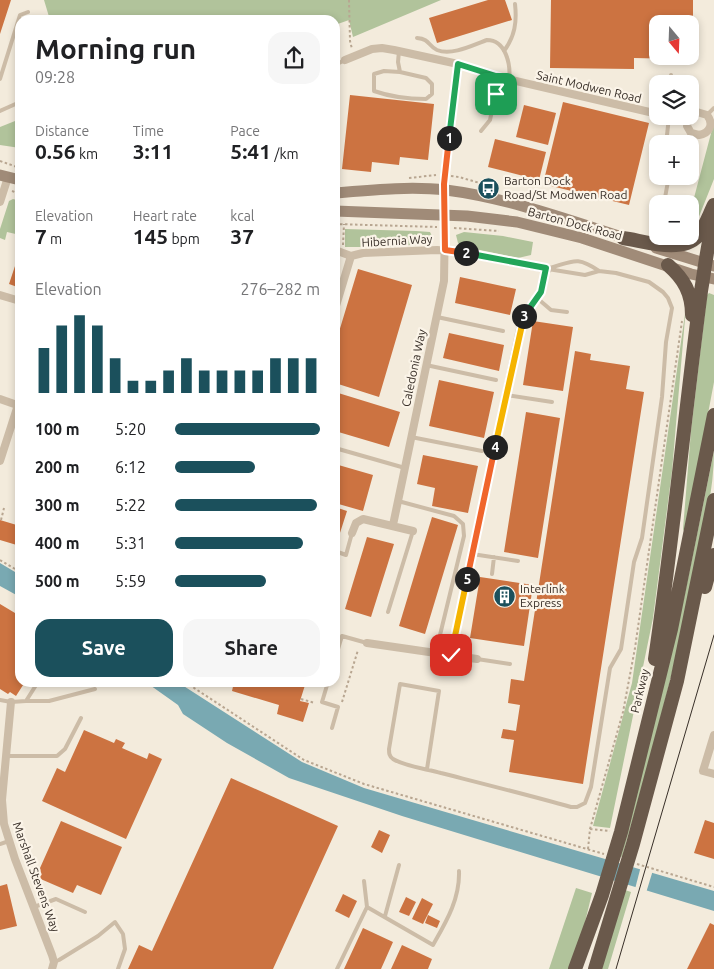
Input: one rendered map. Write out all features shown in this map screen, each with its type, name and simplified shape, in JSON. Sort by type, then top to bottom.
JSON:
[{"type":"highway","points":[[623,238],[668,245],[684,244],[694,239],[701,231],[714,205]]},
{"type":"highway","points":[[643,742],[674,527],[688,388],[701,291],[709,278],[708,244],[714,221]]},
{"type":"highway","points":[[668,265],[684,282],[690,296],[692,313],[688,388]]},
{"type":"highway","name":"Parkway","points":[[575,969],[602,895],[615,836],[643,742],[671,630],[714,415]]},
{"type":"highway","points":[[677,681],[714,500]]},
{"type":"highway","points":[[595,969],[633,844],[677,681],[714,555]]},
{"type":"main road","name":"Barton Dock Road","points":[[340,193],[388,189],[444,190],[489,198],[709,264]]},
{"type":"main road","name":"Barton Dock Road","points":[[340,212],[489,218],[543,228],[582,238],[709,278]]},
{"type":"street","name":"Saint Modwen Road","points":[[345,60],[372,49],[382,48],[458,64],[509,80],[649,112]]},
{"type":"street","points":[[445,215],[444,190],[458,64]]},
{"type":"street","points":[[687,125],[695,135],[703,134],[709,129],[707,115],[699,113]]},
{"type":"street","points":[[0,202],[4,176]]},
{"type":"street","name":"Caledonia Way","points":[[393,525],[445,276],[445,215]]},
{"type":"street","name":"Hibernia Way","points":[[340,251],[351,256],[364,253],[445,250],[547,269]]},
{"type":"street","name":"Hibernia Way","points":[[340,292],[351,256]]},
{"type":"street","points":[[451,655],[522,319],[543,287],[547,269]]},
{"type":"street","points":[[0,295],[15,300]]},
{"type":"street","points":[[0,399],[15,404]]},
{"type":"street","points":[[0,461],[15,417]]},
{"type":"street","points":[[352,533],[356,523],[363,519],[413,531]]},
{"type":"street","points":[[367,643],[477,659]]},
{"type":"street","name":"Marshall Stevens Way","points":[[11,702],[7,756],[2,776],[4,824],[53,965]]},
{"type":"street","points":[[714,735],[703,771],[714,774]]},
{"type":"lane","points":[[504,51],[512,39],[515,28],[515,4]]},
{"type":"lane","points":[[20,15],[28,12]]},
{"type":"lane","points":[[0,78],[15,32]]},
{"type":"lane","points":[[417,38],[427,40],[435,50],[446,52],[493,40],[499,43],[508,60],[509,80]]},
{"type":"lane","points":[[399,51],[398,62],[400,72]]},
{"type":"lane","points":[[340,63],[345,60]]},
{"type":"lane","points":[[384,71],[400,72],[426,78],[432,84],[432,94],[426,100],[386,95],[374,90],[374,74],[384,71]]},
{"type":"lane","points":[[481,131],[490,120],[499,77]]},
{"type":"lane","points":[[0,111],[15,104]]},
{"type":"lane","points":[[707,115],[714,108]]},
{"type":"lane","points":[[547,269],[576,260],[586,262],[599,271]]},
{"type":"lane","points":[[427,769],[439,691],[400,684],[389,749],[390,756],[403,763],[571,806],[582,806],[588,798],[610,668],[621,649],[634,562],[642,538],[662,397],[666,342],[672,308],[668,298],[653,284],[616,273],[599,271],[585,275],[547,269]]},
{"type":"lane","points":[[537,298],[552,310],[568,312]]},
{"type":"lane","points":[[437,316],[504,330]]},
{"type":"lane","points":[[426,365],[496,380]]},
{"type":"lane","points":[[506,395],[552,402]]},
{"type":"lane","points":[[411,437],[482,451]]},
{"type":"lane","points":[[340,449],[404,468]]},
{"type":"lane","points":[[398,501],[454,516],[463,524],[464,536],[440,635]]},
{"type":"lane","points":[[388,612],[413,531]]},
{"type":"lane","points":[[340,553],[346,555],[352,533]]},
{"type":"lane","points":[[472,554],[518,561]]},
{"type":"lane","points":[[492,574],[494,557]]},
{"type":"lane","points":[[340,643],[342,636],[367,643]]},
{"type":"lane","points":[[477,659],[510,664]]},
{"type":"lane","points":[[26,701],[35,687]]},
{"type":"lane","points":[[326,687],[322,702],[338,706],[332,728]]},
{"type":"lane","points":[[0,700],[11,702],[50,701],[95,689]]},
{"type":"lane","points":[[7,756],[57,756],[65,749],[81,718]]},
{"type":"lane","points":[[0,844],[9,841]]},
{"type":"lane","points":[[385,916],[399,865]]},
{"type":"lane","points":[[367,907],[432,945],[449,917],[459,886],[459,872]]},
{"type":"lane","points":[[337,969],[367,907],[364,881]]},
{"type":"lane","points":[[33,907],[56,899],[85,912]]},
{"type":"lane","points":[[53,965],[98,936],[115,922],[123,934],[125,949],[118,969]]},
{"type":"path","points":[[349,0],[350,41],[353,51]]},
{"type":"path","points":[[0,161],[15,166]]},
{"type":"path","points":[[340,224],[424,226]]},
{"type":"path","points":[[340,248],[344,245],[344,224]]},
{"type":"path","points":[[464,228],[500,231]]},
{"type":"path","points":[[588,850],[590,829],[627,694],[683,317]]},
{"type":"path","points":[[1,520],[4,508]]},
{"type":"path","points":[[0,560],[15,569]]},
{"type":"path","points":[[337,710],[340,711],[358,650]]},
{"type":"path","points":[[193,687],[304,760],[364,784],[604,854]]},
{"type":"path","points":[[301,699],[319,704]]},
{"type":"path","points":[[590,829],[615,836]]},
{"type":"path","points":[[632,862],[714,887]]},
{"type":"green space","points":[[44,0],[441,0],[353,37],[349,20],[340,23],[340,15],[48,15]]},
{"type":"green space","points":[[15,121],[15,147],[0,145],[0,127]]},
{"type":"green space","points":[[714,122],[714,179],[699,216],[699,195],[695,195],[699,185]]},
{"type":"green space","points":[[15,200],[15,234],[7,232],[5,240],[0,238],[0,229],[9,201]]},
{"type":"green space","points":[[345,229],[430,232],[433,238],[427,243],[392,247],[345,247]]},
{"type":"green space","points":[[464,232],[503,236],[533,242],[531,255],[518,258],[461,246],[456,235]]},
{"type":"green space","points":[[709,293],[714,295],[714,382],[686,530],[684,531],[691,431],[707,295]]},
{"type":"green space","points":[[686,307],[672,471],[653,618],[610,828],[593,826],[632,683]]},
{"type":"green space","points":[[714,451],[714,466],[708,509],[680,639],[622,857],[618,855],[684,598]]},
{"type":"green space","points":[[576,888],[592,893],[581,939],[570,969],[549,969]]},
{"type":"green space","points":[[625,890],[631,892],[608,969],[599,969]]},
{"type":"water","points":[[0,563],[15,572],[15,594],[0,586]]},
{"type":"water","points":[[153,687],[185,687],[302,762],[364,788],[714,891],[714,911],[402,816],[289,778],[227,743],[183,714],[178,705]]},
{"type":"pier","points":[[641,866],[653,870],[646,893],[635,889]]},
{"type":"building","points":[[0,0],[11,0],[0,34]]},
{"type":"building","points":[[488,0],[505,0],[512,20],[437,43],[429,18]]},
{"type":"building","points":[[551,0],[693,0],[693,15],[649,15],[649,58],[634,58],[634,69],[550,68]]},
{"type":"building","points":[[350,95],[434,104],[428,160],[400,157],[399,165],[372,162],[371,172],[342,169]]},
{"type":"building","points":[[563,102],[649,123],[629,205],[543,184]]},
{"type":"building","points":[[524,105],[556,113],[548,145],[516,137]]},
{"type":"building","points":[[495,139],[546,152],[539,180],[488,167]]},
{"type":"building","points":[[15,266],[15,286],[9,284]]},
{"type":"building","points":[[358,269],[412,285],[379,397],[340,385],[340,328]]},
{"type":"building","points":[[460,277],[516,289],[510,315],[455,303]]},
{"type":"building","points":[[533,321],[573,327],[563,391],[523,385]]},
{"type":"building","points":[[449,333],[504,345],[499,371],[443,358]]},
{"type":"building","points":[[575,351],[591,354],[590,360],[630,366],[626,389],[644,392],[583,784],[509,772],[514,740],[501,738],[503,729],[516,731],[520,705],[508,703],[511,679],[524,681]]},
{"type":"building","points":[[439,380],[494,392],[484,438],[429,426]]},
{"type":"building","points":[[340,394],[400,412],[389,447],[340,432]]},
{"type":"building","points":[[526,412],[560,418],[538,558],[504,552]]},
{"type":"building","points":[[423,455],[478,466],[468,513],[432,506],[435,488],[417,484]]},
{"type":"building","points":[[340,465],[373,475],[363,511],[340,504]]},
{"type":"building","points":[[340,509],[347,511],[340,533]]},
{"type":"building","points":[[432,517],[458,525],[425,634],[399,626]]},
{"type":"building","points":[[0,520],[15,524],[15,544],[0,540]]},
{"type":"building","points":[[367,537],[394,544],[371,617],[345,609]]},
{"type":"building","points":[[480,577],[533,585],[524,646],[470,638]]},
{"type":"building","points":[[0,604],[15,613],[15,687],[22,687],[16,696],[0,689]]},
{"type":"building","points":[[233,687],[304,687],[300,701],[309,703],[303,722],[277,714],[279,705],[232,691]]},
{"type":"building","points":[[84,730],[114,743],[116,739],[125,743],[122,748],[147,759],[149,753],[162,759],[126,839],[42,801],[57,768],[65,772]]},
{"type":"building","points":[[231,778],[338,826],[273,969],[128,969],[139,945],[152,951]]},
{"type":"building","points":[[705,820],[714,823],[714,859],[694,853]]},
{"type":"building","points":[[61,821],[122,847],[101,895],[77,885],[73,893],[36,877]]},
{"type":"building","points":[[379,830],[390,835],[382,853],[371,847]]},
{"type":"building","points":[[7,884],[17,926],[0,930],[0,886]]},
{"type":"building","points":[[343,894],[357,901],[349,918],[335,911]]},
{"type":"building","points":[[406,897],[416,902],[409,916],[399,912]]},
{"type":"building","points":[[422,898],[433,904],[423,924],[412,919]]},
{"type":"building","points":[[428,915],[440,921],[437,928],[425,923]]},
{"type":"building","points":[[710,923],[714,925],[714,969],[687,969]]},
{"type":"building","points":[[363,928],[393,942],[381,969],[344,969]]},
{"type":"building","points":[[402,945],[432,959],[428,969],[391,969]]},
{"type":"tram line","points":[[616,969],[714,635]]},
{"type":"place","name":"Barton Dock Road/St Modwen Road","points":[[488,188]]},
{"type":"place","name":"Interlink Express","points":[[504,596]]},
{"type":"route","points":[[451,655],[522,319],[541,292],[546,268],[445,250],[444,184],[458,64],[499,77],[496,94]]}]
